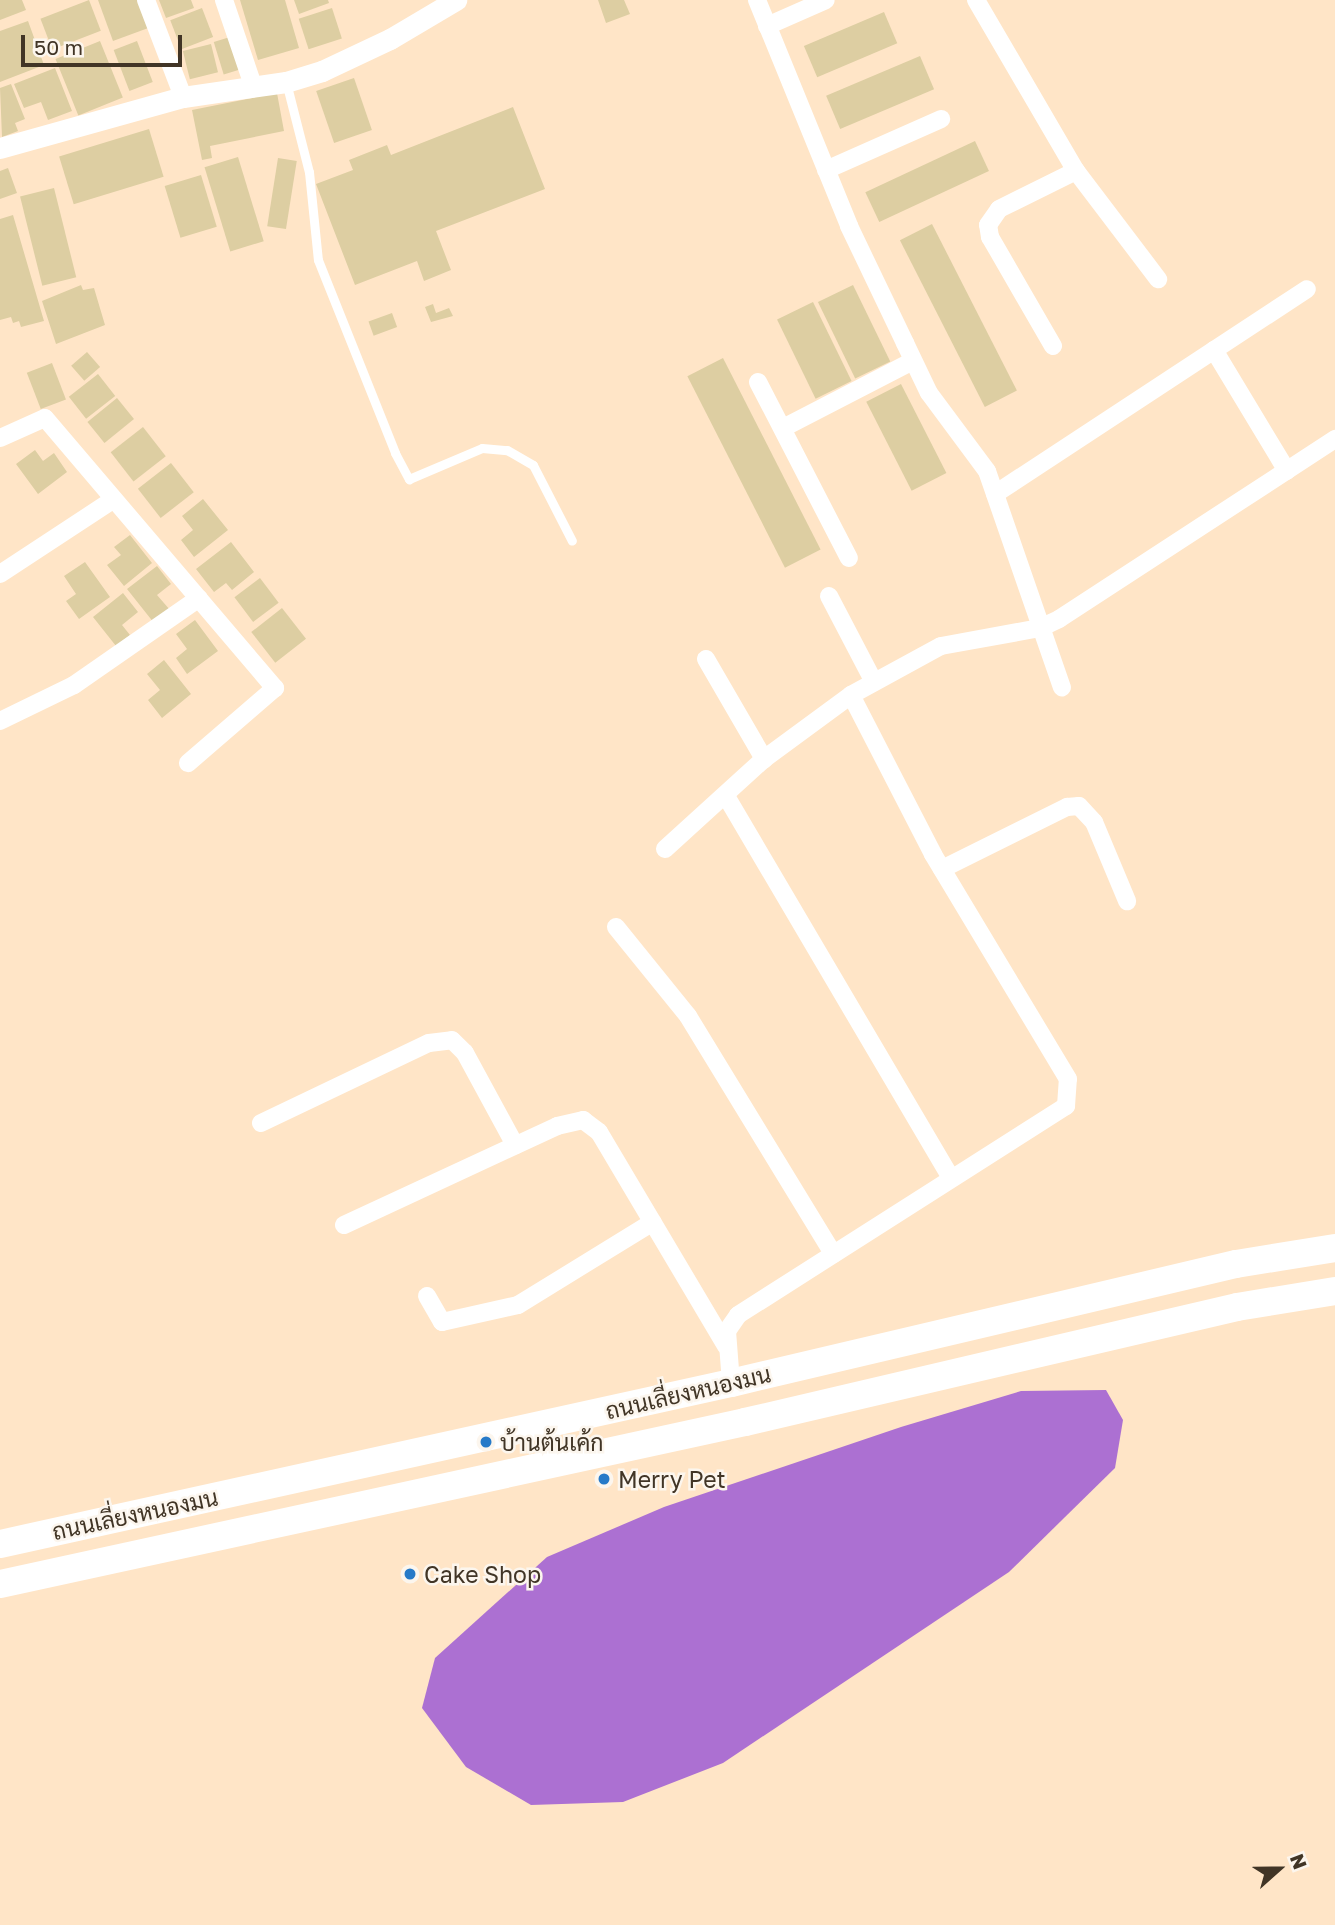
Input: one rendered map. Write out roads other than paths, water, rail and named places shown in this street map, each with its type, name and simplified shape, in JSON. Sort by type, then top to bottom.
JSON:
[{"type":"highway","name":"ถนนเลี่ยงหนองมน","points":[[0,1544],[731,1383],[1236,1264],[1335,1248]]},
{"type":"highway","name":"ถนนเลี่ยงหนองมน","points":[[0,1584],[745,1422],[1237,1307],[1335,1291]]},
{"type":"street","points":[[145,0],[183,97]]},
{"type":"street","points":[[224,0],[254,88]]},
{"type":"street","points":[[0,148],[183,97],[254,88],[322,71],[390,39],[456,0]]},
{"type":"street","points":[[757,0],[826,170],[913,361],[929,393],[987,471],[1062,687]]},
{"type":"street","points":[[767,26],[826,0]]},
{"type":"street","points":[[976,0],[1076,170],[1158,279]]},
{"type":"street","points":[[826,170],[941,119]]},
{"type":"street","points":[[1053,346],[990,237],[988,225],[999,209],[1076,170]]},
{"type":"street","points":[[995,494],[1307,289]]},
{"type":"street","points":[[1214,350],[1287,471]]},
{"type":"street","points":[[783,428],[913,361]]},
{"type":"street","points":[[758,382],[849,558]]},
{"type":"street","points":[[0,438],[45,418],[275,688],[188,763]]},
{"type":"street","points":[[665,849],[764,759],[851,695],[941,646],[1040,628],[1059,619],[1335,439]]},
{"type":"street","points":[[0,573],[114,499]]},
{"type":"street","points":[[829,596],[874,682]]},
{"type":"street","points":[[0,721],[74,685],[199,598]]},
{"type":"street","points":[[706,659],[764,759]]},
{"type":"street","points":[[731,1383],[727,1331],[738,1315],[1066,1106],[1068,1079],[942,869],[851,695]]},
{"type":"street","points":[[726,796],[951,1178]]},
{"type":"street","points":[[942,869],[1068,807],[1079,806],[1094,822],[1127,901]]},
{"type":"street","points":[[616,927],[688,1016],[833,1254]]},
{"type":"street","points":[[261,1123],[429,1043],[452,1040],[465,1053],[515,1145]]},
{"type":"street","points":[[344,1225],[572,1120],[591,1123],[729,1351]]},
{"type":"street","points":[[427,1296],[442,1322],[518,1305],[653,1222]]},
{"type":"lane","points":[[286,82],[309,172],[318,260],[395,453],[410,479],[482,448],[507,450],[533,465],[572,541]]},
{"type":"place","name":"บ้านต้นเค้ก","points":[[486,1442]]},
{"type":"place","name":"Merry Pet","points":[[604,1479]]},
{"type":"place","name":"Cake Shop","points":[[410,1574]]}]
